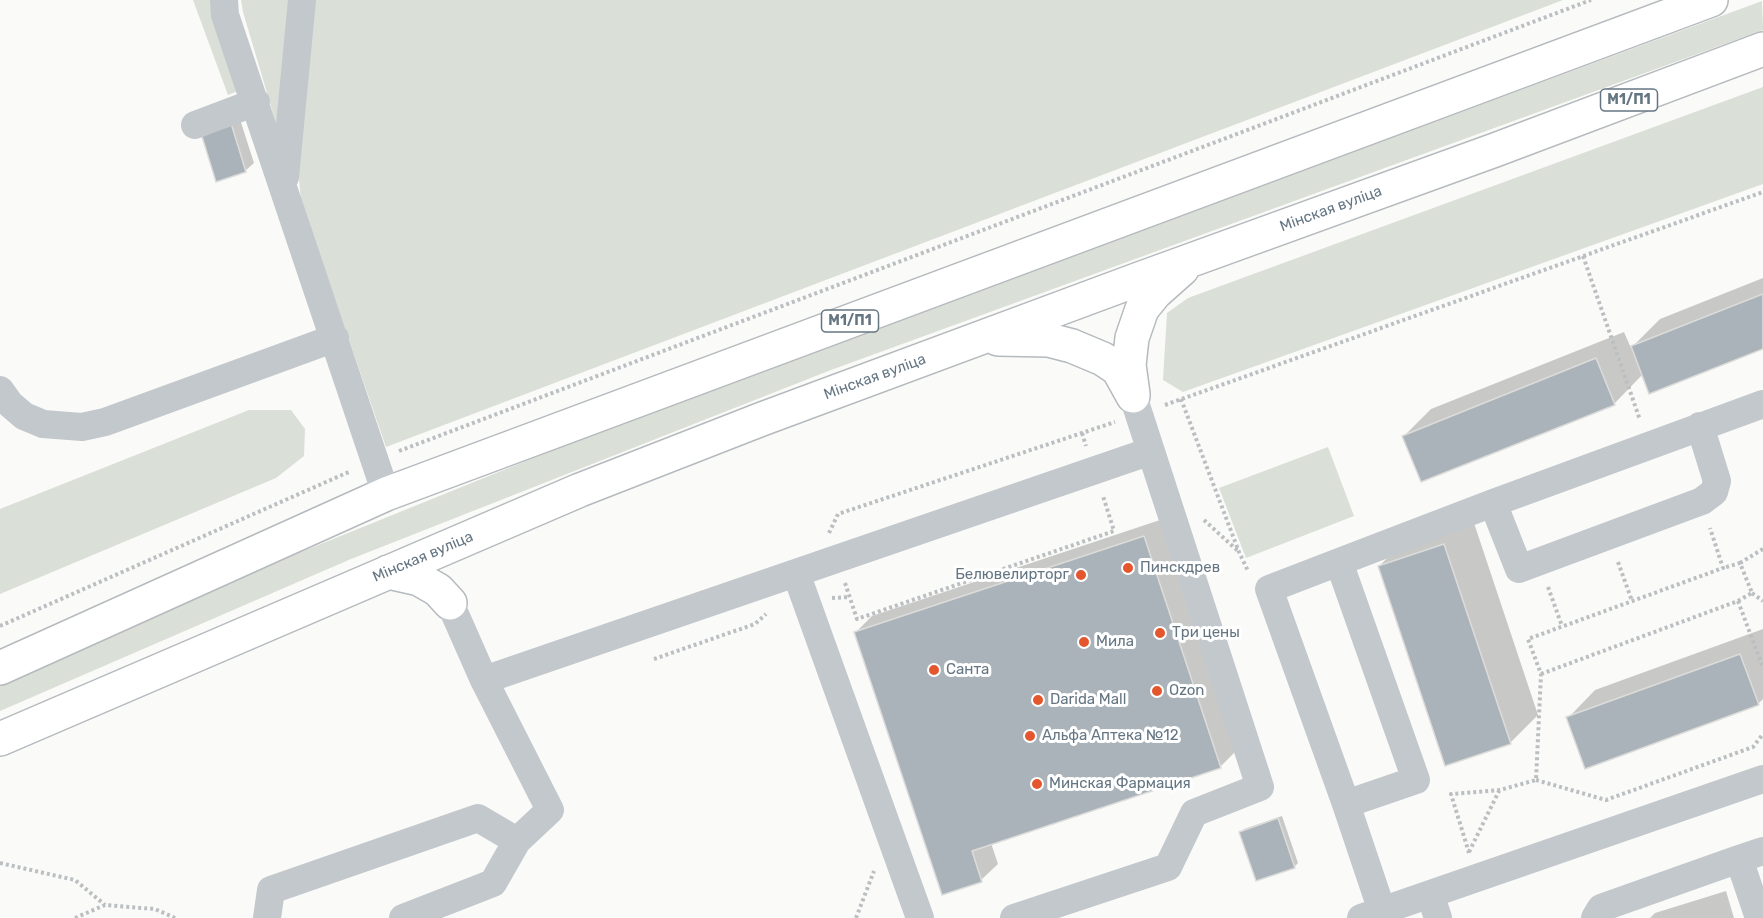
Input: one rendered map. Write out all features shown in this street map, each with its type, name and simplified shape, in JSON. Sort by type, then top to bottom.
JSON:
[{"type":"main road","name":"М1/П1","points":[[0,668],[386,494],[1711,0]]},
{"type":"main road","name":"Мінская вуліца","points":[[0,739],[580,490],[762,419],[1495,150],[1763,49]]},
{"type":"main road","points":[[1136,405],[1129,365],[1132,338],[1142,309],[1174,275],[1199,257]]},
{"type":"main road","points":[[969,342],[1003,338],[1037,339],[1072,346],[1103,359],[1118,369],[1136,405]]},
{"type":"main road","points":[[450,603],[454,564],[467,538]]},
{"type":"main road","points":[[388,572],[419,579],[438,590],[450,603]]},
{"type":"lane","points":[[224,0],[225,15],[386,494]]},
{"type":"lane","points":[[284,187],[302,0]]},
{"type":"lane","points":[[195,125],[256,102]]},
{"type":"lane","points":[[0,390],[10,404],[24,416],[43,424],[82,427],[105,422],[335,338]]},
{"type":"lane","points":[[1763,404],[1493,503],[1269,589],[1346,804],[1372,914],[1434,906],[1473,866],[1763,779]]},
{"type":"lane","points":[[1014,918],[1168,867],[1194,813],[1260,787],[1136,405]]},
{"type":"lane","points":[[1493,503],[1519,569],[1609,536],[1701,501],[1714,492],[1717,481],[1700,426]]},
{"type":"lane","points":[[484,680],[800,586],[837,559],[1151,451]]},
{"type":"lane","points":[[1339,562],[1416,780],[1346,804]]},
{"type":"lane","points":[[800,586],[920,918]]},
{"type":"lane","points":[[403,918],[493,883],[517,840],[550,810],[484,680],[450,603]]},
{"type":"lane","points":[[267,918],[271,890],[478,818],[517,840]]},
{"type":"lane","points":[[1595,918],[1601,908],[1751,855],[1759,918]]},
{"type":"path","points":[[0,626],[374,460],[1591,0]]},
{"type":"path","points":[[1114,531],[857,619],[828,532],[838,514],[1136,405],[1181,399],[1763,192]]},
{"type":"path","points":[[1583,256],[1642,426]]},
{"type":"path","points":[[1181,399],[1239,552],[1249,572]]},
{"type":"path","points":[[1701,501],[1723,568]]},
{"type":"path","points":[[1609,536],[1632,601]]},
{"type":"path","points":[[1536,780],[1540,674],[1528,639],[1740,563],[1763,549]]},
{"type":"path","points":[[1539,561],[1562,626]]},
{"type":"path","points":[[1740,563],[1752,593],[1763,602]]},
{"type":"path","points":[[654,659],[755,624],[800,586],[850,597]]},
{"type":"path","points":[[1540,674],[1738,601],[1752,593]]},
{"type":"path","points":[[1738,601],[1763,668]]},
{"type":"path","points":[[1473,866],[1451,794],[1500,790],[1536,780],[1606,800],[1753,747],[1763,734]]},
{"type":"path","points":[[1473,866],[1500,790]]},
{"type":"path","points":[[856,918],[873,872],[897,856]]},
{"type":"path","points":[[0,863],[75,880],[105,905]]},
{"type":"path","points":[[75,918],[105,905],[155,909],[175,918]]},
{"type":"shaded area","points":[[193,0],[213,0],[238,91],[228,95]]},
{"type":"shaded area","points":[[241,0],[294,0],[281,140],[243,12]]},
{"type":"shaded area","points":[[311,0],[1563,0],[386,447],[301,201],[298,168]]},
{"type":"shaded area","points":[[1762,1],[1763,30],[831,370],[351,559],[0,711],[0,686],[222,584],[637,416]]},
{"type":"shaded area","points":[[1763,87],[1763,184],[1183,392],[1163,380],[1167,313],[1188,298]]},
{"type":"shaded area","points":[[249,410],[291,410],[305,429],[304,456],[276,478],[0,594],[0,509]]},
{"type":"shaded area","points":[[1328,447],[1354,516],[1246,558],[1219,488]]},
{"type":"building","points":[[230,120],[246,172],[216,182],[200,130]]},
{"type":"building","points":[[1763,294],[1763,349],[1649,394],[1631,346]]},
{"type":"building","points":[[1596,358],[1615,405],[1421,482],[1402,436]]},
{"type":"building","name":"Darida Mall","points":[[1144,536],[1221,768],[972,851],[982,882],[942,895],[854,632]]},
{"type":"building","points":[[1444,544],[1511,744],[1445,766],[1378,566]]},
{"type":"building","points":[[1740,654],[1759,705],[1585,769],[1566,717]]},
{"type":"building","points":[[1278,818],[1295,868],[1256,881],[1239,832]]},
{"type":"place","name":"Пинскдрев","points":[[1128,568]]},
{"type":"place","name":"Белювелирторг","points":[[1081,575]]},
{"type":"place","name":"Три цены","points":[[1160,633]]},
{"type":"place","name":"Мила","points":[[1084,642]]},
{"type":"place","name":"Санта","points":[[934,670]]},
{"type":"place","name":"Ozon","points":[[1157,691]]},
{"type":"place","name":"Darida Mall","points":[[1038,700]]},
{"type":"place","name":"Альфа Аптека №12","points":[[1030,736]]},
{"type":"place","name":"Минская Фармация","points":[[1037,784]]}]
